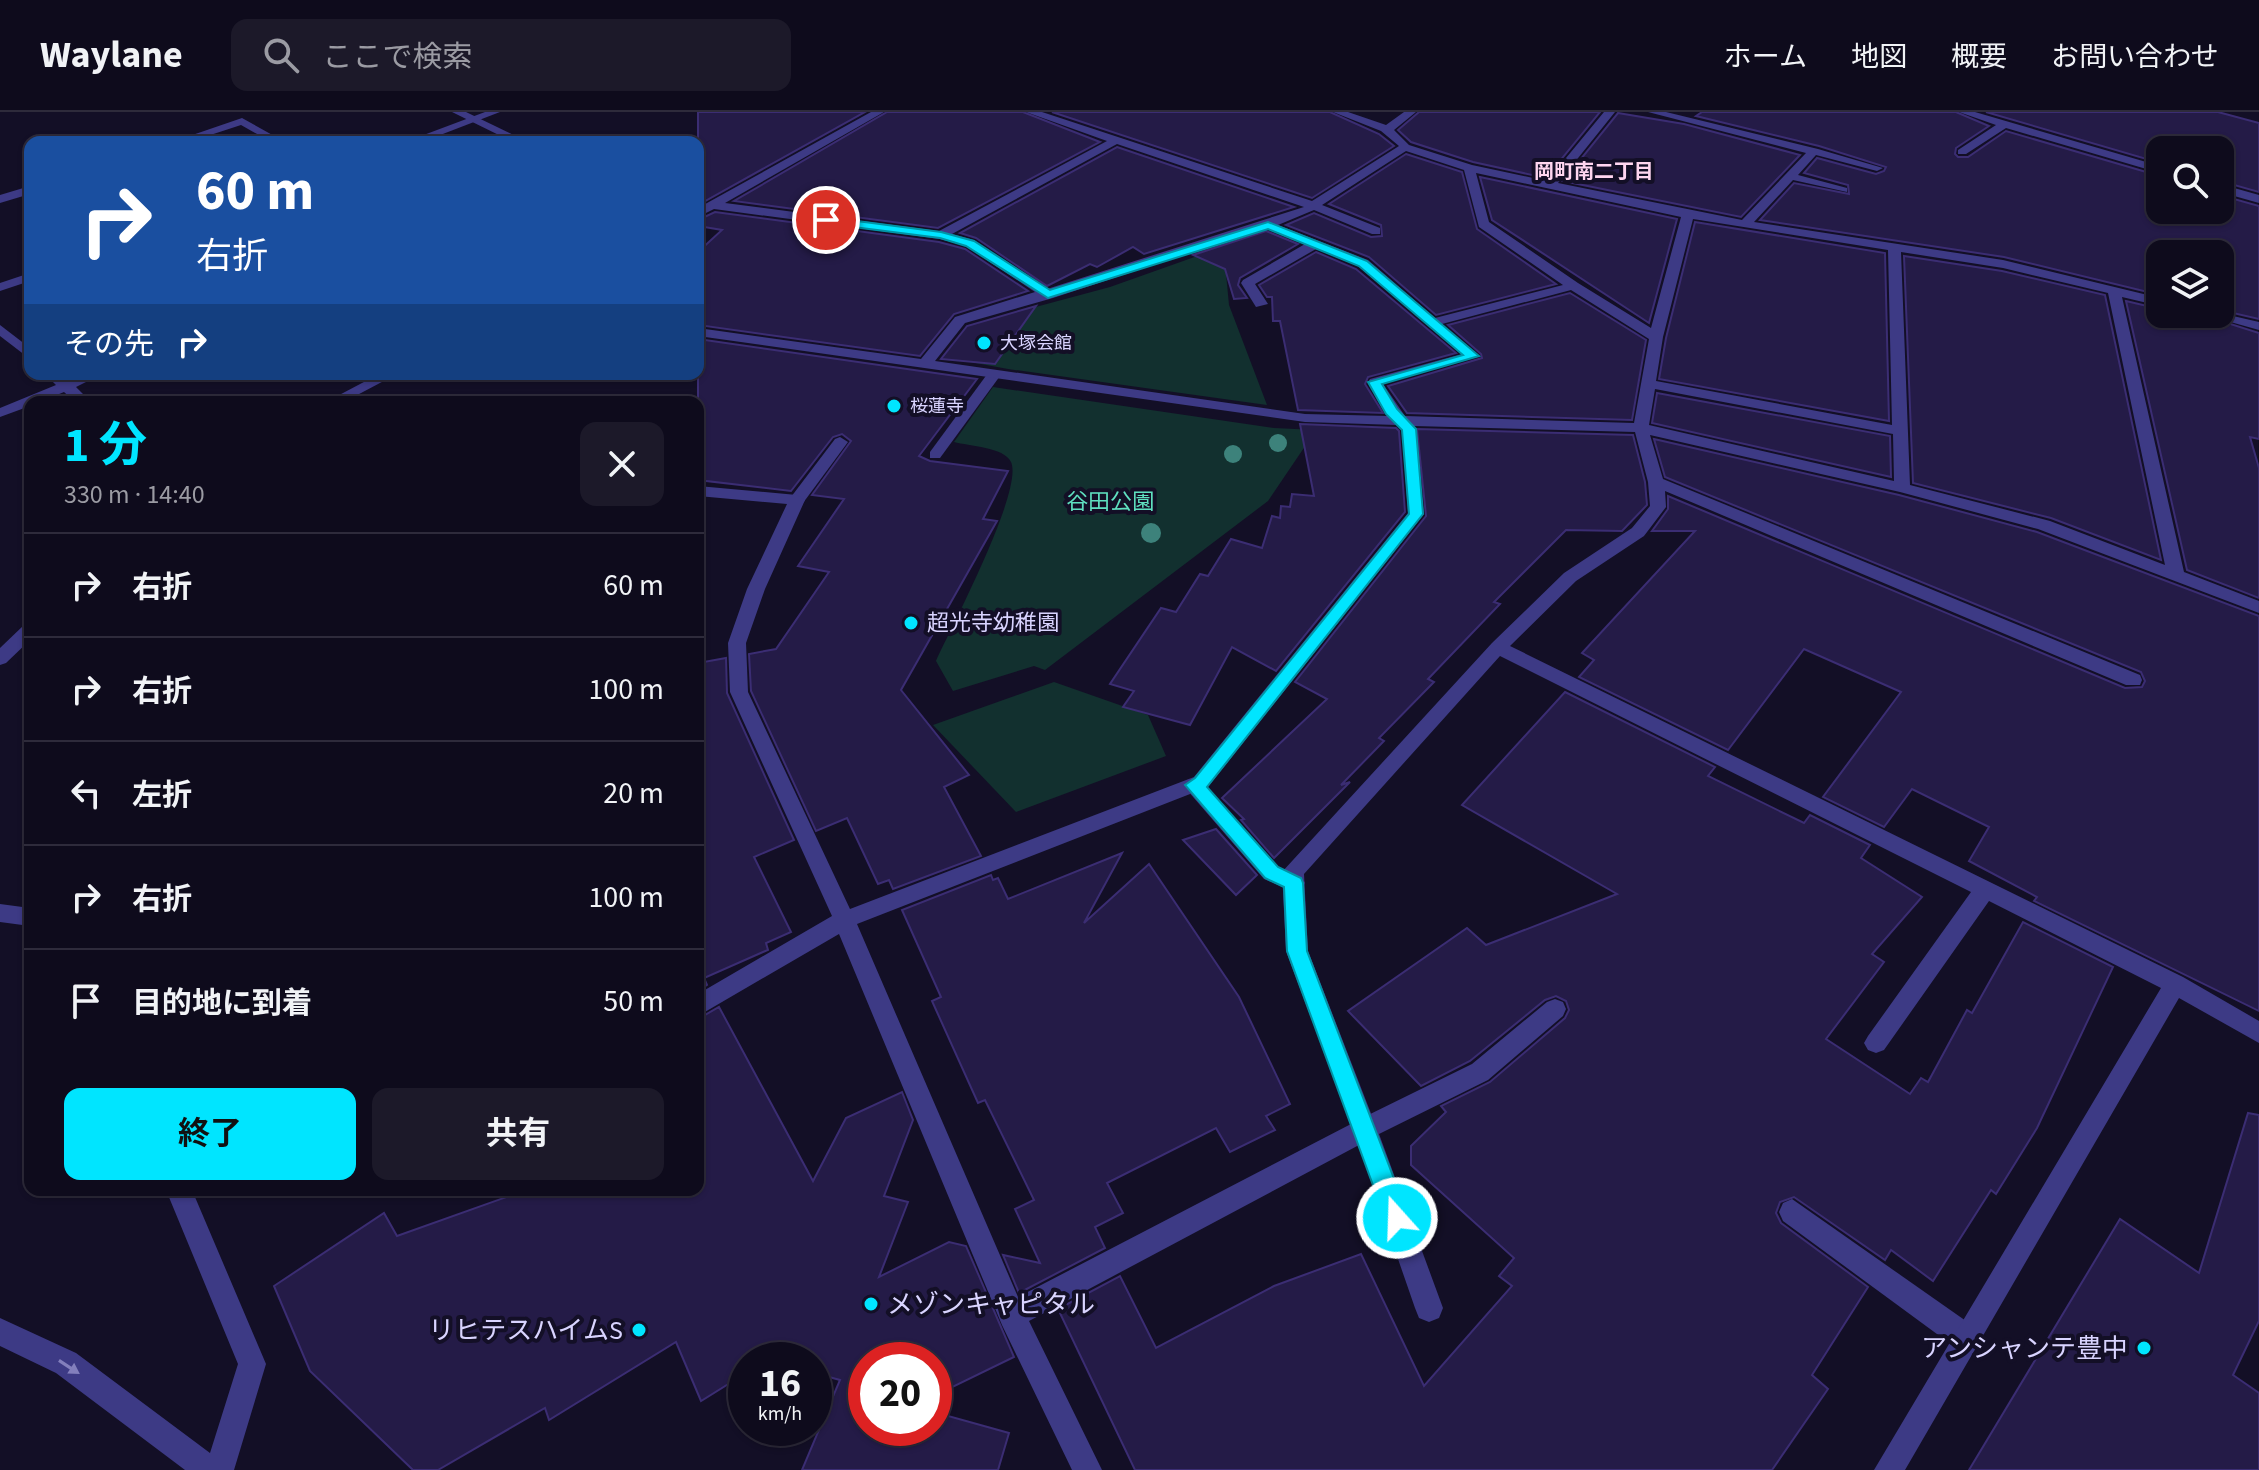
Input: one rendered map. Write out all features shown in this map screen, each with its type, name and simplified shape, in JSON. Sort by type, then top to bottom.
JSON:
[{"type":"street","points":[[457,112],[509,136]]},
{"type":"street","points":[[428,136],[495,112]]},
{"type":"street","points":[[704,210],[879,112]]},
{"type":"street","points":[[1031,112],[1314,206],[1376,231]]},
{"type":"street","points":[[1338,112],[1387,130],[1402,140],[1405,147],[1469,168],[1688,215],[2003,264],[2146,299]]},
{"type":"street","points":[[1387,130],[1411,112]]},
{"type":"street","points":[[1551,184],[1610,112]]},
{"type":"street","points":[[1653,112],[1877,168]]},
{"type":"street","points":[[1964,112],[2146,166]]},
{"type":"street","points":[[196,136],[242,121],[268,136]]},
{"type":"street","points":[[1962,152],[2005,124]]},
{"type":"street","points":[[941,235],[1117,140]]},
{"type":"street","points":[[925,364],[960,320],[1268,225],[1314,206],[1405,147]]},
{"type":"street","points":[[1744,225],[1814,151]]},
{"type":"street","points":[[1469,168],[1483,224],[1573,286],[1656,337]]},
{"type":"street","points":[[1790,176],[1843,190]]},
{"type":"street","points":[[0,199],[24,192]]},
{"type":"street","points":[[2234,192],[2259,199]]},
{"type":"street","points":[[712,205],[941,235],[970,243],[1048,295]]},
{"type":"street","points":[[1429,1308],[1297,951],[1293,872],[1498,647],[1570,577],[1638,532],[1658,507],[1656,482],[1641,428],[1656,337],[1688,215]]},
{"type":"street","points":[[704,1002],[844,920],[1201,782],[1416,514],[1409,429],[1391,411],[1375,382],[1472,356],[1363,263],[1268,225]]},
{"type":"street","points":[[1261,304],[1248,283],[1315,244]]},
{"type":"street","points":[[1894,246],[1902,488]]},
{"type":"street","points":[[0,287],[24,279]]},
{"type":"street","points":[[1432,323],[1573,286]]},
{"type":"street","points":[[2114,291],[2176,575]]},
{"type":"street","points":[[2234,320],[2259,326]]},
{"type":"street","points":[[0,329],[24,350]]},
{"type":"street","points":[[704,333],[1305,418],[1641,428],[1902,488],[2044,525],[2259,607]]},
{"type":"street","points":[[935,455],[993,376]]},
{"type":"street","points":[[59,380],[77,396]]},
{"type":"street","points":[[42,396],[80,380]]},
{"type":"street","points":[[345,396],[378,380]]},
{"type":"street","points":[[1649,384],[1900,431]]},
{"type":"street","points":[[0,413],[24,403]]},
{"type":"street","points":[[840,442],[797,500],[756,589],[737,643],[739,692],[844,920],[1012,1315],[1087,1470]]},
{"type":"street","points":[[1656,482],[2133,680]]},
{"type":"street","points":[[704,492],[797,500]]},
{"type":"street","points":[[0,659],[24,635]]},
{"type":"street","points":[[1498,647],[2175,984],[2259,1033]]},
{"type":"street","points":[[1194,785],[1271,873],[1294,883]]},
{"type":"street","points":[[1876,1043],[1984,891]]},
{"type":"street","points":[[0,913],[24,916]]},
{"type":"street","points":[[1889,1470],[2175,984]]},
{"type":"street","points":[[1012,1315],[1365,1129],[1480,1072],[1555,1009]]},
{"type":"street","points":[[182,1196],[252,1364],[219,1470]]},
{"type":"street","points":[[1792,1212],[1966,1338]]},
{"type":"street","points":[[0,1332],[66,1363],[209,1470]]},
{"type":"green space","points":[[1203,254],[1225,263],[1229,305],[1267,405],[943,357],[969,325],[1110,287]]},
{"type":"green space","name":"谷田公園","points":[[993,387],[1274,428],[1316,430],[1268,501],[1045,670],[1034,666],[953,691],[936,661],[997,529],[1012,477],[1011,462],[1001,453],[954,442]]},
{"type":"green space","points":[[1054,682],[1148,715],[1166,756],[1016,812],[933,725]]},
{"type":"building","points":[[698,112],[865,112],[704,202],[704,136],[698,136]]},
{"type":"building","points":[[887,112],[1023,112],[1100,142],[938,228],[734,201]]},
{"type":"building","points":[[1052,112],[1330,112],[1379,134],[1394,146],[1312,198]]},
{"type":"building","points":[[1419,112],[1600,112],[1546,178],[1473,162],[1411,142],[1398,130]]},
{"type":"building","points":[[1702,112],[1956,112],[1989,126],[1956,148],[1958,157],[1968,157],[2006,131],[2146,172],[2146,224],[2234,224],[2234,199],[2259,206],[2259,319],[2234,313],[2234,240],[2146,240],[2146,292],[2004,257],[1760,220],[1794,183],[1849,194],[1848,185],[1804,173],[1817,158],[1876,174],[1886,167],[1819,146],[1696,116]]},
{"type":"building","points":[[1986,112],[2218,112],[2259,123],[2259,192],[2234,185],[2234,136],[2146,136],[2146,159]]},
{"type":"building","points":[[1618,113],[1684,124],[1800,155],[1741,217],[1563,181]]},
{"type":"building","points":[[1117,147],[1294,207],[1144,254],[1133,247],[1097,267],[1090,264],[1047,286],[976,238],[960,233]]},
{"type":"building","points":[[1406,154],[1462,172],[1477,229],[1556,284],[1436,315],[1369,257],[1286,225],[1314,213],[1371,237],[1382,236],[1381,225],[1329,204]]},
{"type":"building","points":[[1480,177],[1677,219],[1649,323],[1492,220]]},
{"type":"building","points":[[715,212],[939,242],[965,249],[1028,291],[954,314],[920,356],[704,326],[704,246],[722,230],[704,227],[704,217]]},
{"type":"building","points":[[1695,222],[1885,253],[1889,421],[1659,379]]},
{"type":"building","points":[[1266,231],[1298,244],[1240,278],[1238,285],[1247,298],[1234,299],[1225,269],[1193,255]]},
{"type":"building","points":[[1316,252],[1356,269],[1456,353],[1368,377],[1365,384],[1383,413],[1298,410],[1280,321],[1273,321],[1272,297],[1267,297],[1259,285]]},
{"type":"building","points":[[1904,256],[2002,271],[2105,295],[2161,560],[2051,518],[1913,483]]},
{"type":"building","points":[[1570,293],[1646,340],[1632,420],[1407,413],[1388,386],[1482,358],[1448,325]]},
{"type":"building","points":[[2126,301],[2146,306],[2146,328],[2234,328],[2234,325],[2259,333],[2259,439],[2250,437],[2259,468],[2259,598],[2187,570]]},
{"type":"building","name":"大塚会館","points":[[1036,306],[995,364],[941,359],[967,326]]},
{"type":"building","points":[[704,340],[977,379],[919,456],[930,461],[1008,471],[983,519],[997,521],[901,690],[969,775],[944,787],[981,856],[893,889],[889,880],[878,884],[847,818],[816,831],[751,691],[749,654],[776,649],[829,572],[798,566],[844,499],[812,495],[851,441],[842,434],[833,437],[791,491],[704,481],[704,396],[698,396],[698,380],[704,380]]},
{"type":"building","points":[[1657,393],[1890,436],[1891,477],[1652,423]]},
{"type":"building","points":[[1300,424],[1396,428],[1399,431],[1405,512],[1276,671],[1232,647],[1190,725],[1123,707],[1134,691],[1110,684],[1161,608],[1176,612],[1200,574],[1208,576],[1231,539],[1262,548],[1272,516],[1280,518],[1281,506],[1290,507],[1292,494],[1314,496]]},
{"type":"building","points":[[1417,429],[1633,435],[1645,482],[1647,505],[1622,531],[1566,530],[1494,602],[1500,604],[1428,679],[1434,682],[1379,738],[1384,741],[1341,785],[1350,782],[1274,858],[1241,820],[1244,819],[1222,798],[1327,699],[1295,682],[1426,516]]},
{"type":"building","points":[[1654,439],[1899,495],[2037,532],[2259,616],[2259,1011],[2034,901],[2037,897],[1969,861],[1989,827],[1912,789],[1884,827],[1823,797],[1901,692],[1804,649],[1728,750],[1579,677],[1594,660],[1582,653],[1695,531],[1652,531],[1668,509],[1668,496],[2125,688],[2142,687],[2145,681],[2141,672],[1665,477]]},
{"type":"building","points":[[726,658],[727,693],[794,840],[754,857],[791,932],[766,943],[768,950],[704,978],[704,662]]},
{"type":"building","points":[[1565,692],[1715,767],[1708,776],[1804,823],[1810,815],[1870,845],[1861,858],[1922,897],[1872,954],[1884,962],[1826,1039],[1910,1094],[1921,1078],[1928,1082],[1967,1010],[1972,1013],[2023,922],[2113,967],[2037,1128],[1996,1194],[1991,1190],[1933,1281],[1891,1250],[1885,1260],[1794,1197],[1780,1202],[1776,1213],[1781,1223],[1868,1287],[1812,1375],[1828,1389],[1772,1470],[1135,1470],[1058,1309],[1120,1276],[1156,1348],[1274,1286],[1361,1254],[1424,1386],[1512,1286],[1499,1276],[1514,1258],[1411,1165],[1411,1146],[1446,1112],[1441,1106],[1490,1082],[1565,1018],[1569,1010],[1566,1001],[1556,996],[1545,1000],[1470,1061],[1421,1086],[1348,1011],[1467,928],[1486,945],[1617,894],[1462,805]]},
{"type":"building","points":[[1216,829],[1257,875],[1236,895],[1183,840]]},
{"type":"building","points":[[1122,853],[1084,923],[1149,864],[1239,997],[1290,1104],[1266,1116],[1275,1130],[1230,1152],[1216,1128],[1107,1183],[1123,1213],[1095,1227],[1105,1248],[1019,1293],[1003,1255],[1040,1263],[1015,1209],[1034,1200],[985,1100],[978,1103],[932,1001],[941,997],[902,910],[991,875],[993,880],[998,878],[1008,899]]},
{"type":"building","points":[[719,1007],[813,1181],[846,1118],[902,1092],[913,1120],[884,1196],[908,1202],[879,1277],[949,1242],[966,1246],[1014,1357],[952,1387],[952,1342],[848,1342],[848,1446],[952,1446],[952,1417],[1009,1433],[998,1470],[802,1470],[812,1446],[832,1446],[832,1399],[840,1380],[832,1378],[832,1342],[728,1342],[728,1384],[701,1401],[676,1342],[549,1420],[545,1408],[438,1470],[413,1470],[310,1371],[274,1286],[384,1213],[397,1236],[509,1196],[704,1196],[704,1016]]},
{"type":"building","name":"アンシャンテ豊中","points":[[2248,1113],[2259,1115],[2259,1321],[2233,1375],[2259,1393],[2259,1470],[1969,1470],[2120,1219],[2199,1273]]},
{"type":"place","name":"大塚会館","points":[[984,343]]},
{"type":"place","name":"桜蓮寺","points":[[894,406]]},
{"type":"place","name":"超光寺幼稚園","points":[[911,623]]},
{"type":"place","name":"メゾンキャピタル","points":[[871,1304]]},
{"type":"place","name":"リヒテスハイムS","points":[[639,1330]]},
{"type":"place","name":"アンシャンテ豊中","points":[[2144,1348]]},
{"type":"district","name":"岡町南二丁目","points":[[1594,172]]},
{"type":"route","points":[[826,220],[941,235],[970,243],[1048,295],[1268,225],[1363,263],[1472,356],[1375,382],[1391,411],[1409,429],[1416,514],[1201,782],[1194,785],[1271,873],[1294,883],[1297,951],[1397,1218]]}]
